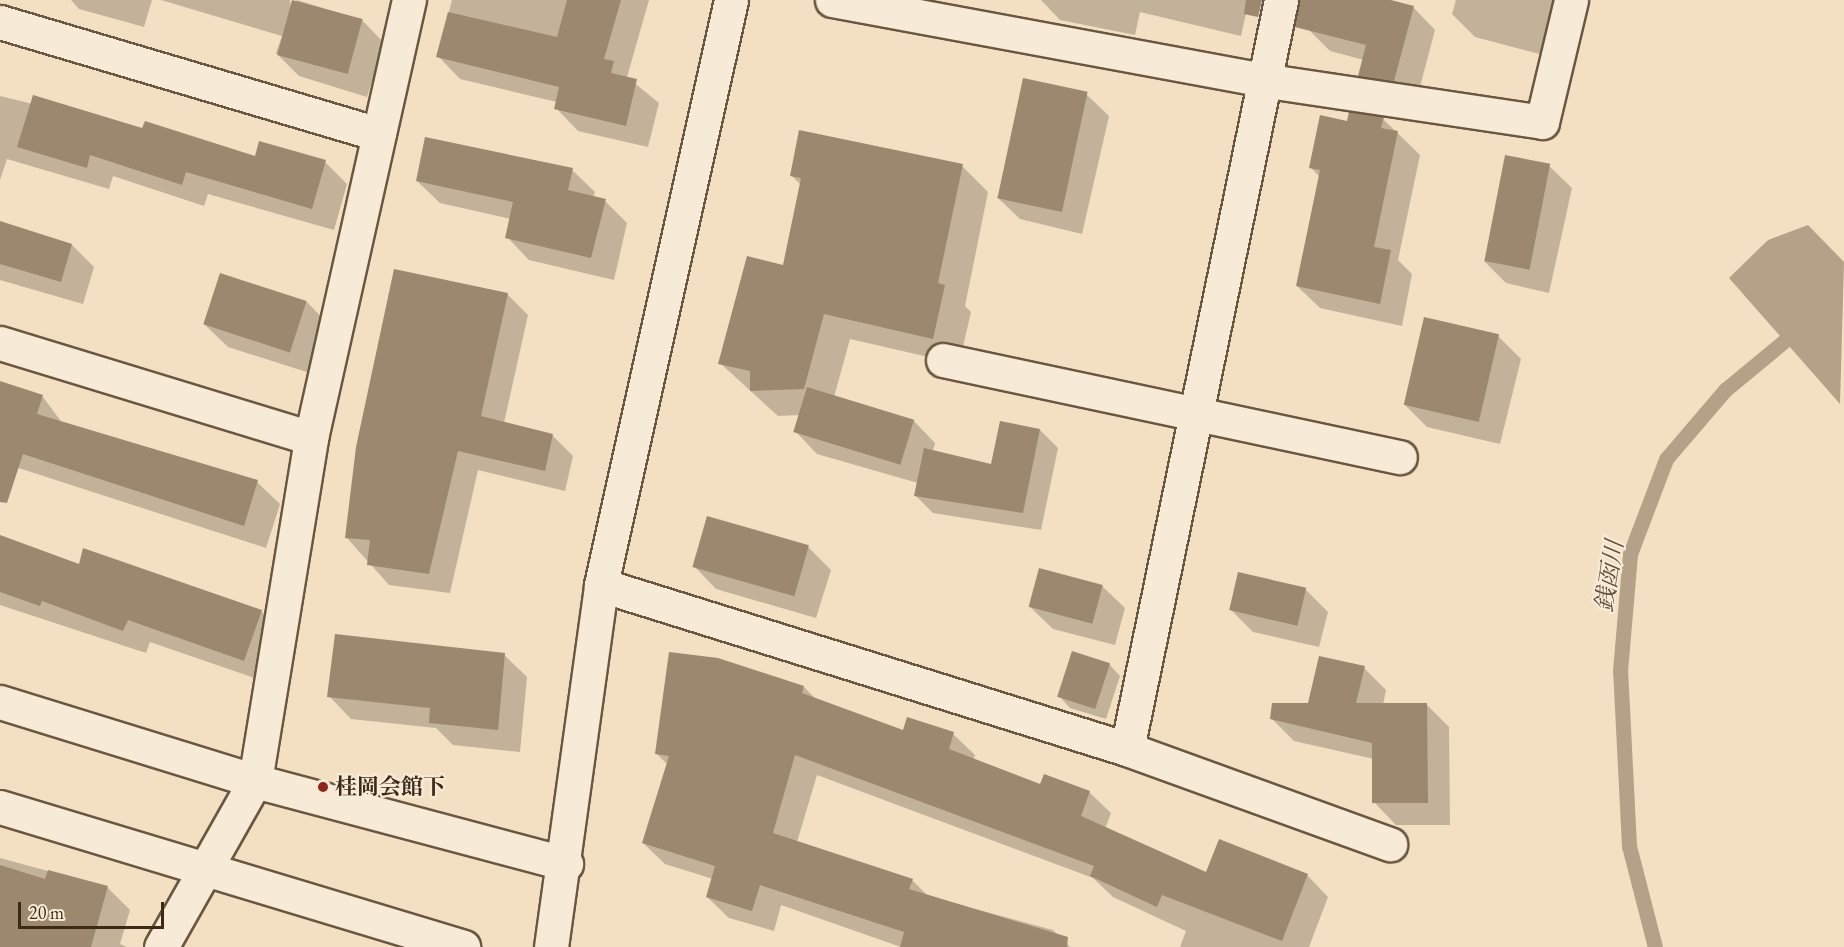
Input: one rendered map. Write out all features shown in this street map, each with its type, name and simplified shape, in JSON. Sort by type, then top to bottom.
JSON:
[{"type":"street","points":[[161,947],[201,870],[255,781],[311,438],[409,0]]},
{"type":"street","points":[[551,947],[566,864],[601,585],[730,0]]},
{"type":"street","points":[[832,0],[1262,80],[1542,122],[1571,0]]},
{"type":"street","points":[[1127,749],[1262,80],[1281,0]]},
{"type":"street","points":[[0,22],[379,135]]},
{"type":"street","points":[[0,344],[311,438]]},
{"type":"street","points":[[943,360],[1400,457]]},
{"type":"street","points":[[601,585],[1127,749],[1390,844]]},
{"type":"street","points":[[0,702],[255,781],[566,864]]},
{"type":"street","points":[[0,807],[201,870],[463,947]]},
{"type":"shaded area","points":[[1808,225],[1844,262],[1840,404],[1729,278],[1768,240]]},
{"type":"building","points":[[292,0],[363,19],[348,74],[277,55]]},
{"type":"building","points":[[567,0],[621,0],[604,59],[614,61],[611,73],[637,79],[626,126],[554,109],[559,87],[436,57],[448,12],[557,37]]},
{"type":"building","points":[[1246,0],[1262,0],[1258,17],[1244,14]]},
{"type":"building","points":[[1299,0],[1391,0],[1414,6],[1394,81],[1358,76],[1366,45],[1295,27]]},
{"type":"building","points":[[1023,78],[1088,92],[1062,212],[997,198]]},
{"type":"building","points":[[33,95],[142,128],[145,121],[255,156],[259,141],[326,160],[312,209],[186,172],[182,185],[90,155],[87,168],[17,147]]},
{"type":"building","points":[[1349,112],[1384,117],[1381,128],[1398,131],[1374,247],[1391,250],[1380,304],[1296,286],[1320,170],[1309,168],[1320,115],[1347,121]]},
{"type":"building","points":[[799,130],[963,164],[938,283],[945,285],[933,339],[824,314],[804,389],[750,391],[750,371],[718,364],[747,256],[783,265],[801,178],[790,176]]},
{"type":"building","points":[[425,137],[573,168],[568,190],[606,199],[591,258],[505,238],[513,202],[416,181]]},
{"type":"building","points":[[1505,155],[1550,164],[1530,270],[1484,261]]},
{"type":"building","points":[[0,221],[72,244],[61,282],[0,264]]},
{"type":"building","points":[[394,269],[508,293],[481,416],[553,434],[545,471],[458,451],[429,574],[367,565],[370,540],[345,538],[356,447]]},
{"type":"building","points":[[220,273],[307,301],[290,352],[203,324]]},
{"type":"building","points":[[1424,317],[1499,334],[1479,422],[1404,405]]},
{"type":"building","points":[[0,381],[43,395],[37,414],[258,480],[244,526],[23,454],[7,503],[0,502]]},
{"type":"building","points":[[807,387],[914,420],[900,465],[793,432]]},
{"type":"building","points":[[1000,421],[1040,429],[1023,513],[914,496],[924,448],[991,464]]},
{"type":"building","points":[[707,516],[809,545],[794,596],[692,567]]},
{"type":"building","points":[[0,535],[79,564],[83,548],[262,610],[244,661],[128,620],[123,631],[42,601],[40,606],[0,592]]},
{"type":"building","points":[[1039,568],[1103,585],[1092,624],[1029,607]]},
{"type":"building","points":[[1238,572],[1306,588],[1297,626],[1229,610]]},
{"type":"building","points":[[335,634],[505,653],[498,730],[429,723],[430,708],[327,697]]},
{"type":"building","points":[[1072,651],[1110,663],[1095,709],[1057,697]]},
{"type":"building","points":[[669,652],[718,658],[804,686],[802,693],[903,730],[907,717],[954,732],[949,749],[1040,784],[1044,774],[1090,791],[1081,816],[1206,872],[1219,839],[1308,874],[1282,941],[1162,895],[1157,907],[1090,876],[1094,866],[795,755],[773,833],[913,879],[909,889],[1068,937],[1067,947],[900,947],[904,932],[760,885],[752,911],[706,897],[715,866],[642,843],[669,756],[655,754]]},
{"type":"building","points":[[1319,656],[1365,666],[1356,703],[1427,703],[1428,803],[1372,803],[1372,743],[1270,719],[1272,703],[1308,703]]},
{"type":"building","points":[[0,865],[45,879],[48,870],[108,886],[91,947],[0,947]]},
{"type":"waterway","name":"銭函川","points":[[1655,947],[1629,846],[1620,671],[1630,554],[1666,459],[1725,390],[1800,328]]},
{"type":"place","name":"桂岡会館下","points":[[323,787]]}]
